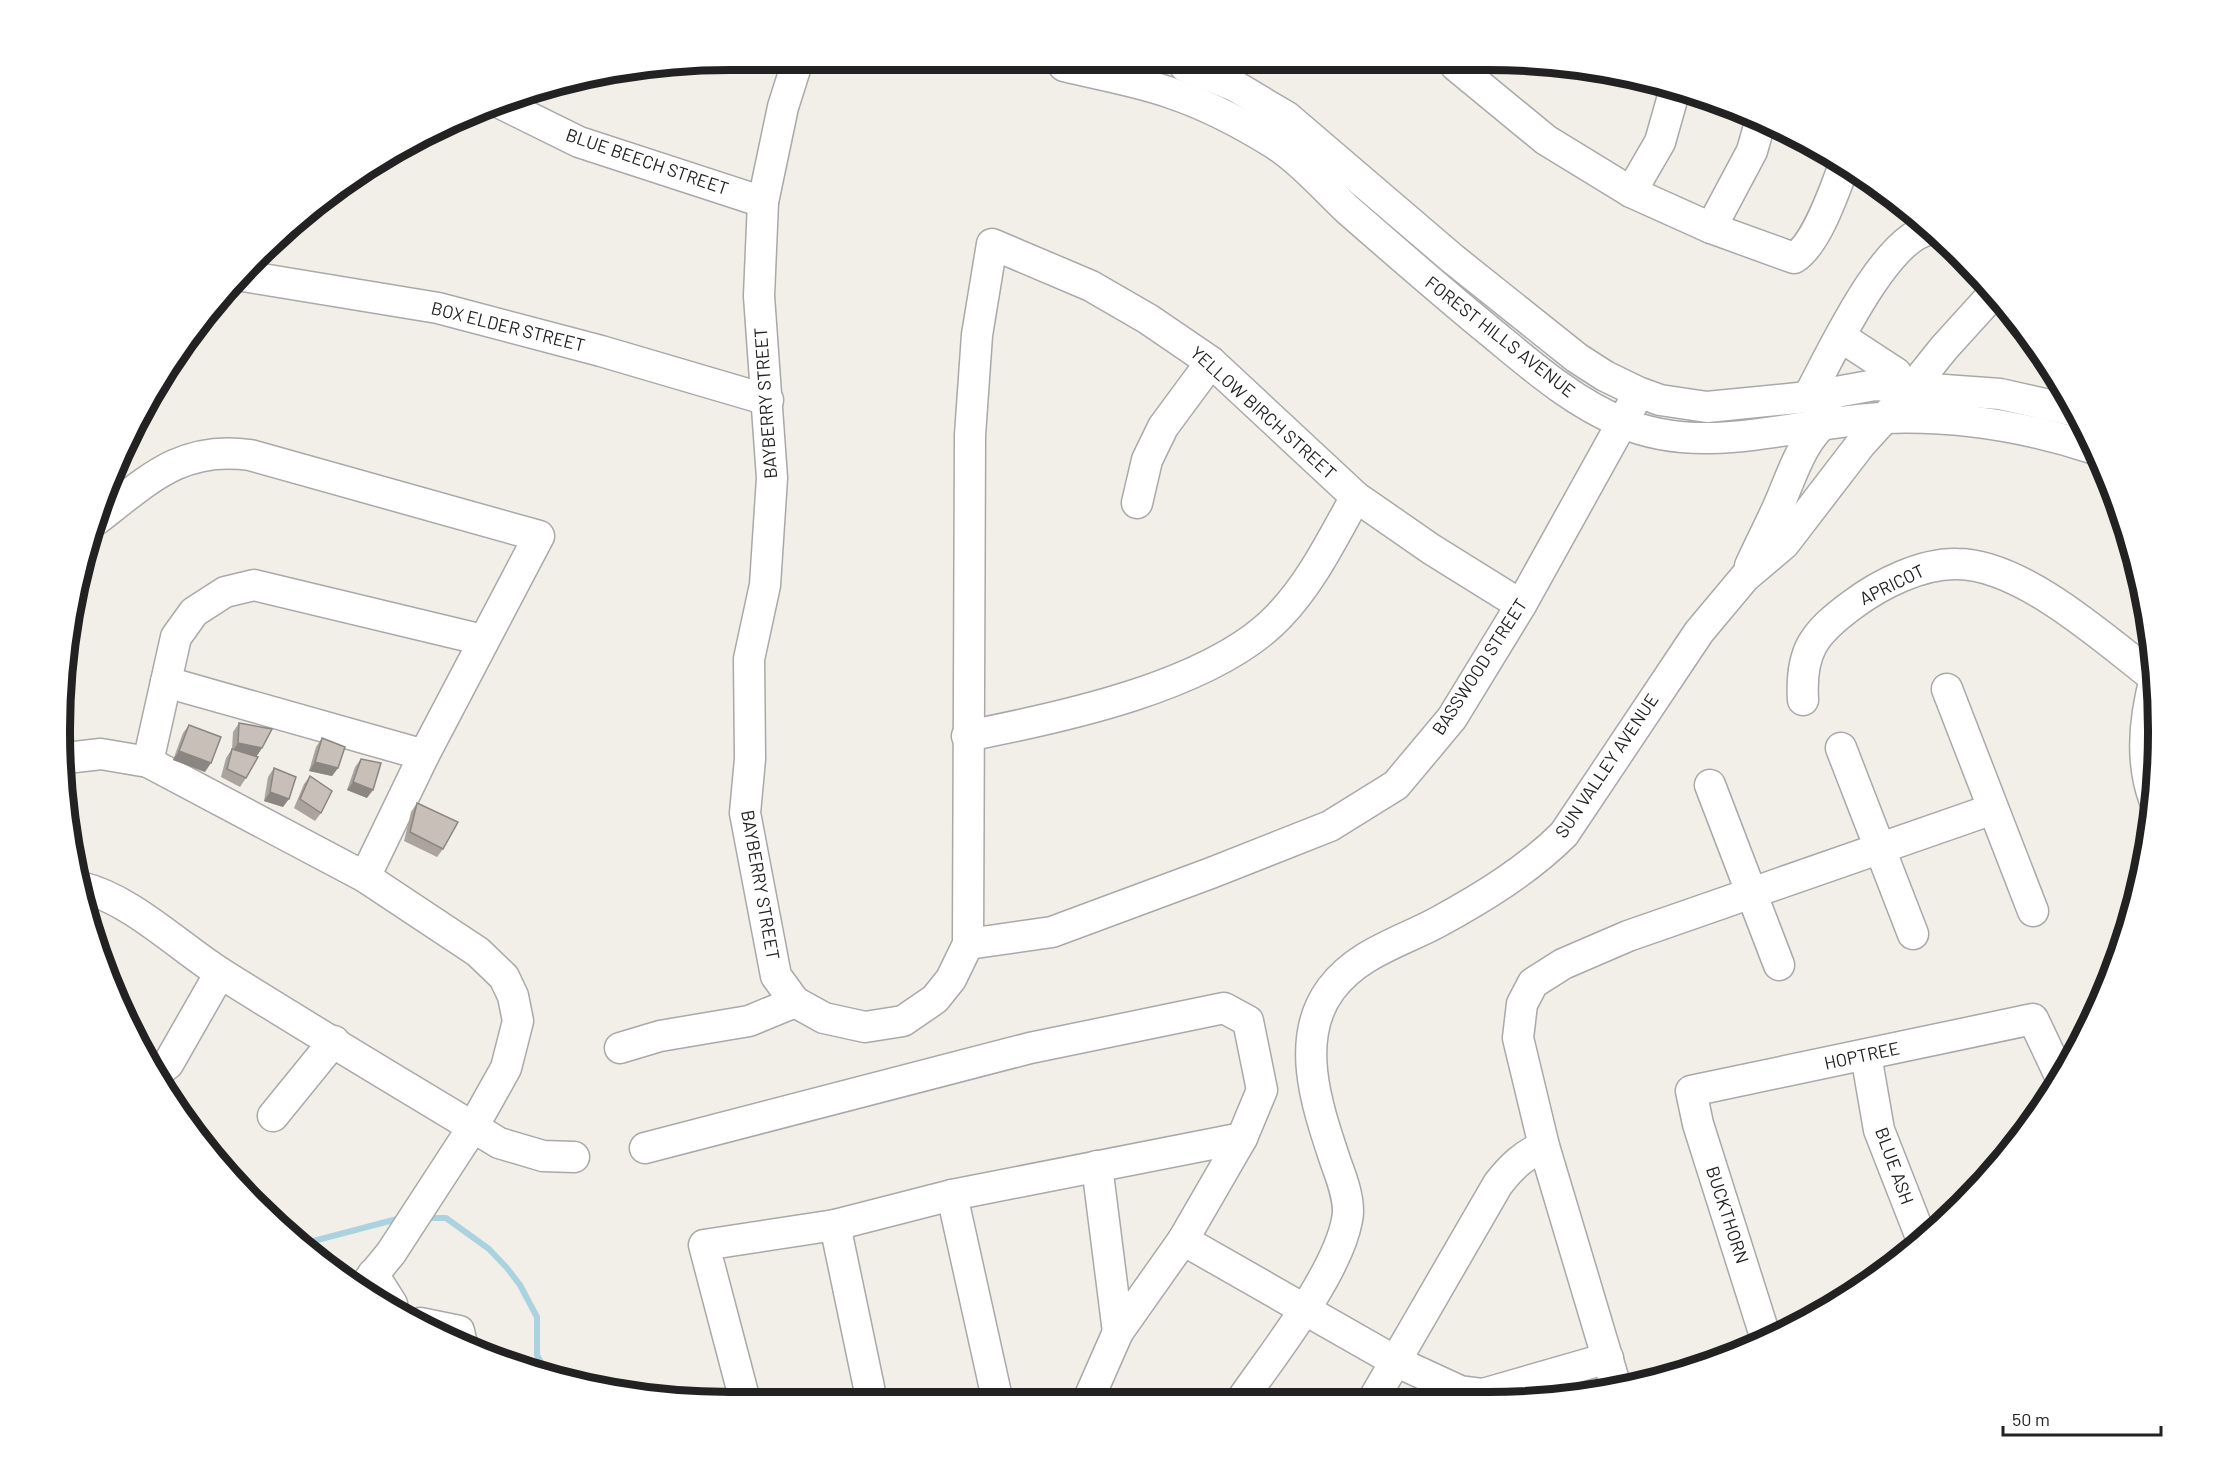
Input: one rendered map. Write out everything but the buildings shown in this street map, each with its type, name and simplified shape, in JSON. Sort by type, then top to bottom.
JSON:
[{"type":"street","name":"BAYBERRY STREET","points":[[795,70],[783,107],[763,202],[759,296],[772,478],[765,585],[749,659],[750,759],[745,813],[776,976],[795,1002],[824,1018],[865,1027],[903,1021],[935,999],[951,979],[968,944],[967,736],[970,435],[977,334],[992,244]]},
{"type":"street","name":"FOREST HILLS AVENUE","points":[[1081,70],[1171,93],[1226,117],[1277,146],[1431,283],[1518,355],[1557,385],[1623,423],[1660,434],[1714,439],[1822,423],[1885,418],[1992,424],[2083,445]]},
{"type":"street","name":"FOREST HILLS AVENUE","points":[[1195,70],[1235,86],[1287,117],[1453,259],[1577,358],[1605,376],[1638,392],[1680,404],[1707,407],[1808,397],[1895,382],[2000,394],[2064,408]]},
{"type":"street","points":[[1461,70],[1546,140],[1631,192],[1712,228],[1794,258],[1806,246],[1832,199],[1841,173]]},
{"type":"street","points":[[1631,192],[1660,142],[1673,97]]},
{"type":"street","name":"BLUE BEECH STREET","points":[[512,109],[579,142],[763,202]]},
{"type":"street","points":[[1712,228],[1752,151],[1758,129]]},
{"type":"street","points":[[1808,397],[1874,277],[1899,249],[1924,235]]},
{"type":"street","name":"YELLOW BIRCH STREET","points":[[992,244],[1090,286],[1148,319],[1211,362],[1356,497],[1431,549],[1521,605]]},
{"type":"street","name":"BOX ELDER STREET","points":[[251,277],[438,308],[601,351],[768,400]]},
{"type":"street","name":"SUN VALLEY AVENUE","points":[[1745,577],[1779,505],[1795,462],[1822,423],[1895,382],[1944,348],[1988,300]]},
{"type":"street","points":[[1841,337],[1895,382]]},
{"type":"street","points":[[1137,504],[1147,460],[1163,427],[1211,362]]},
{"type":"street","name":"SUN VALLEY AVENUE","points":[[1247,1392],[1304,1309],[1340,1246],[1348,1217],[1342,1179],[1314,1096],[1312,1054],[1317,1020],[1330,989],[1354,964],[1437,922],[1542,856],[1564,834],[1664,680],[1745,577],[1784,543],[1860,445],[1885,418],[1895,382]]},
{"type":"street","name":"BASSWOOD STREET","points":[[968,944],[1052,932],[1330,826],[1396,785],[1452,718],[1521,605],[1638,392]]},
{"type":"street","points":[[118,486],[200,454],[226,452],[250,455],[538,536],[424,755],[365,877]]},
{"type":"street","points":[[967,736],[1059,718],[1184,677],[1246,644],[1279,616],[1313,572],[1356,497]]},
{"type":"street","name":"APRICOT","points":[[1803,700],[1804,658],[1811,645],[1835,618],[1888,584],[1928,567],[1959,564],[2012,576],[2069,611],[2145,670]]},
{"type":"street","points":[[148,762],[176,637],[194,612],[225,592],[254,585],[483,640]]},
{"type":"street","points":[[166,682],[424,755]]},
{"type":"street","points":[[1947,689],[2033,911]]},
{"type":"street","points":[[2147,764],[2148,722]]},
{"type":"street","points":[[1841,748],[1914,934]]},
{"type":"street","points":[[71,757],[100,754],[148,762],[365,877],[478,952],[504,977],[513,996],[518,1021],[506,1068],[473,1127],[376,1271],[387,1295]]},
{"type":"street","points":[[1710,784],[1779,965]]},
{"type":"street","points":[[1614,1379],[1544,1146],[1518,1038],[1522,1004],[1533,983],[1563,964],[1628,936],[1993,809]]},
{"type":"street","points":[[90,891],[154,924],[220,973],[499,1143],[543,1156],[574,1157]]},
{"type":"street","points":[[163,1068],[168,1064],[220,973]]},
{"type":"street","points":[[620,1048],[660,1036],[749,1022],[795,1002]]},
{"type":"street","points":[[645,1148],[1030,1048],[1224,1008],[1248,1021],[1262,1090],[1242,1138],[1183,1240],[1118,1332],[1092,1392]]},
{"type":"street","name":"HOPTREE","points":[[1691,1091],[2033,1019],[2056,1067]]},
{"type":"street","points":[[273,1116],[334,1041]]},
{"type":"street","name":"BLUE ASH","points":[[1866,1055],[1879,1130],[1919,1232]]},
{"type":"street","name":"BUCKTHORN","points":[[1691,1091],[1698,1124],[1764,1331]]},
{"type":"street","points":[[743,1392],[704,1245],[836,1226],[952,1195],[1242,1138]]},
{"type":"street","points":[[1378,1392],[1498,1184],[1512,1166],[1528,1153],[1544,1146]]},
{"type":"street","points":[[1097,1166],[1118,1332]]},
{"type":"street","points":[[952,1195],[996,1392]]},
{"type":"street","points":[[836,1226],[870,1392]]},
{"type":"street","points":[[1183,1240],[1395,1361],[1464,1392]]},
{"type":"street","points":[[1502,1391],[1608,1358]]},
{"type":"waterway","points":[[312,1241],[401,1218]]},
{"type":"waterway","points":[[424,1218],[446,1218],[489,1249],[507,1268],[520,1285],[537,1317],[537,1355],[541,1363]]}]
